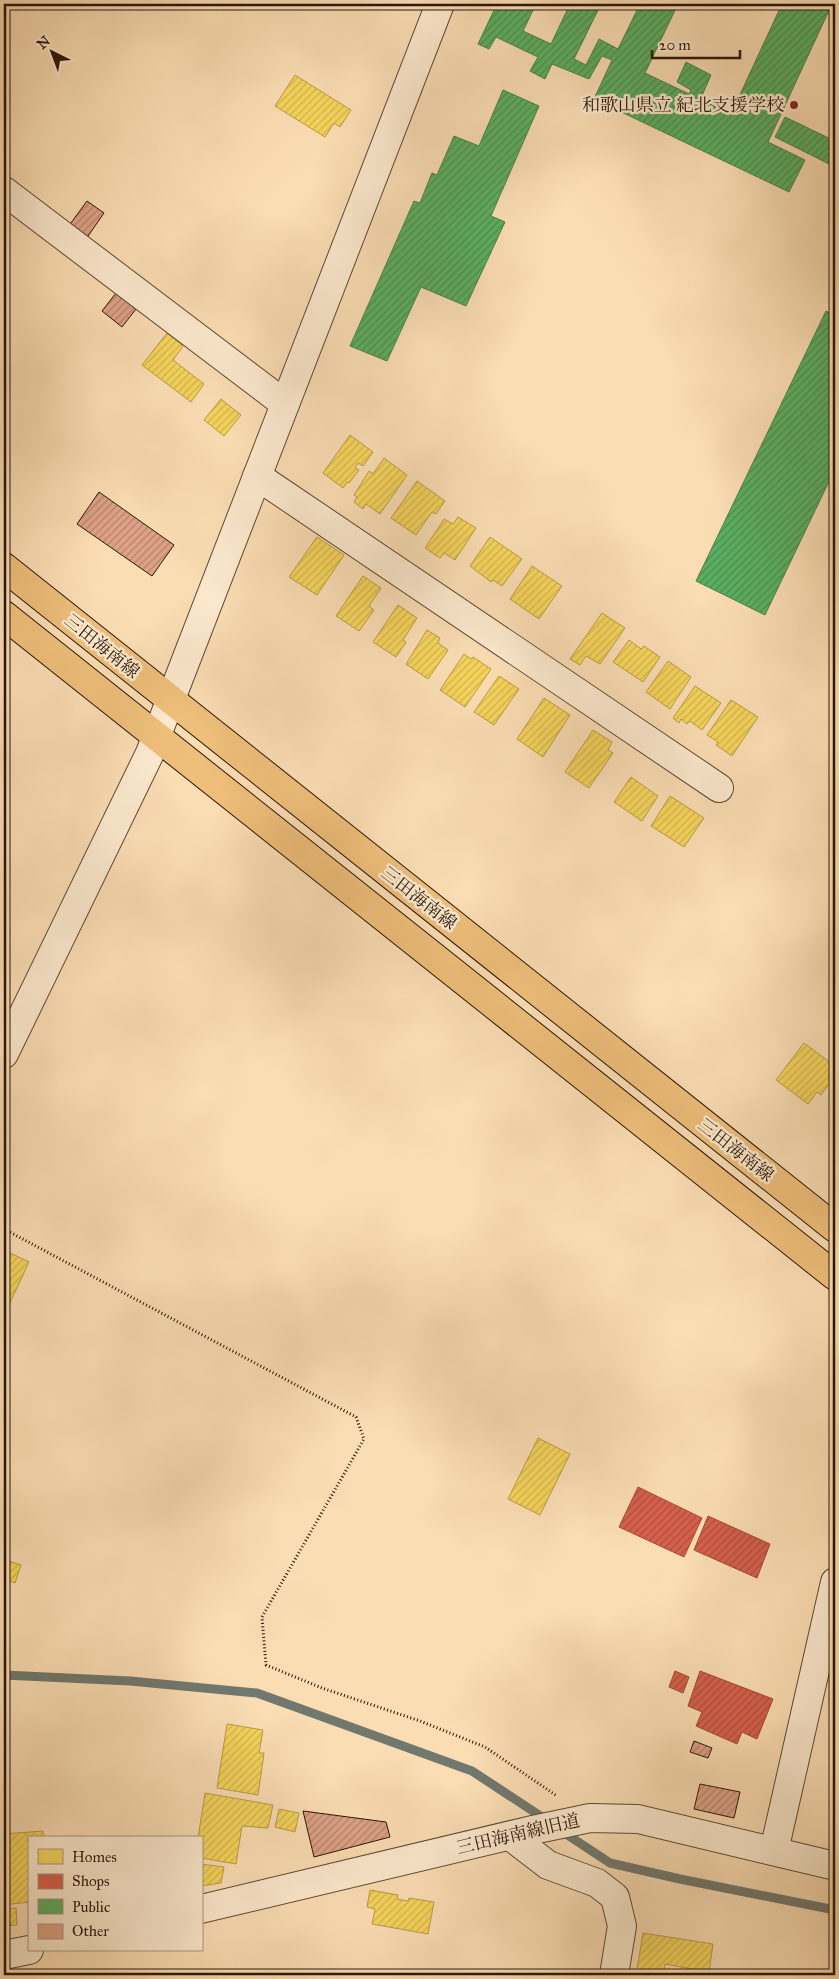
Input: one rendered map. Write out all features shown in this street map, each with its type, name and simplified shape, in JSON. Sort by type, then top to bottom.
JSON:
[{"type":"main road","name":"三田海南線","points":[[4,567],[835,1228]]},
{"type":"main road","name":"三田海南線","points":[[4,616],[835,1276]]},
{"type":"street","points":[[4,1054],[157,736],[440,4]]},
{"type":"street","points":[[4,191],[285,404]]},
{"type":"street","points":[[257,476],[719,788]]},
{"type":"street","points":[[774,1851],[835,1582]]},
{"type":"street","name":"三田海南線旧道","points":[[202,1909],[585,1819],[638,1819],[835,1866]]},
{"type":"street","points":[[519,1833],[548,1865],[597,1882],[615,1897],[622,1926],[614,1975]]},
{"type":"street","points":[[4,1955],[28,1950]]},
{"type":"path","points":[[4,1229],[356,1417],[364,1439],[262,1617],[266,1665],[322,1688],[420,1721],[485,1748],[585,1819]]},
{"type":"building: Homes","points":[[295,75],[351,110],[340,127],[334,123],[325,137],[275,106]]},
{"type":"building: Homes","points":[[167,333],[183,346],[173,360],[204,384],[191,402],[142,365]]},
{"type":"building: Homes","points":[[221,399],[241,415],[224,436],[204,420]]},
{"type":"building: Homes","points":[[350,435],[373,452],[363,466],[358,463],[355,468],[359,470],[343,488],[323,473]]},
{"type":"building: Homes","points":[[384,458],[407,475],[380,514],[366,504],[363,509],[354,502],[357,497],[354,495],[369,471],[373,474]]},
{"type":"building: Homes","points":[[417,481],[445,501],[436,514],[432,512],[416,535],[391,518]]},
{"type":"building: Homes","points":[[458,517],[476,528],[455,560],[444,553],[440,558],[425,548],[444,519],[453,524]]},
{"type":"building: Homes","points":[[317,537],[344,555],[317,595],[289,577]]},
{"type":"building: Homes","points":[[490,537],[522,559],[502,586],[493,580],[491,582],[470,566]]},
{"type":"building: Homes","points":[[532,566],[562,586],[539,619],[510,599]]},
{"type":"building: Homes","points":[[363,576],[381,588],[369,606],[374,610],[359,631],[336,616]]},
{"type":"building: Homes","points":[[398,605],[417,618],[403,640],[406,642],[396,657],[373,642]]},
{"type":"building: Homes","points":[[602,613],[625,628],[600,664],[586,656],[580,665],[570,659]]},
{"type":"building: Homes","points":[[427,630],[440,638],[438,643],[448,650],[428,679],[406,664]]},
{"type":"building: Homes","points":[[629,640],[641,649],[644,646],[660,657],[643,682],[613,662]]},
{"type":"building: Homes","points":[[464,654],[471,659],[473,657],[491,669],[465,707],[440,690]]},
{"type":"building: Homes","points":[[668,661],[691,677],[670,709],[646,692]]},
{"type":"building: Homes","points":[[499,676],[519,689],[494,725],[474,712]]},
{"type":"building: Homes","points":[[695,686],[721,703],[702,730],[690,721],[687,724],[681,719],[679,723],[673,718]]},
{"type":"building: Homes","points":[[544,698],[570,715],[543,757],[517,739]]},
{"type":"building: Homes","points":[[731,700],[758,717],[732,756],[716,745],[718,742],[707,735]]},
{"type":"building: Homes","points":[[593,730],[612,742],[608,750],[613,753],[589,788],[565,772]]},
{"type":"building: Homes","points":[[631,777],[658,796],[642,821],[614,802]]},
{"type":"building: Homes","points":[[670,796],[704,818],[684,847],[651,826]]},
{"type":"building: Homes","points":[[804,1043],[835,1066],[833,1072],[835,1076],[821,1095],[817,1092],[808,1104],[776,1080]]},
{"type":"building: Homes","points":[[4,1250],[29,1262],[8,1307],[4,1305]]},
{"type":"building: Homes","points":[[538,1438],[570,1454],[540,1515],[508,1499]]},
{"type":"building: Homes","points":[[6,1560],[21,1565],[15,1583],[4,1579]]},
{"type":"building: Homes","points":[[227,1724],[263,1730],[259,1753],[264,1753],[258,1795],[217,1788]]},
{"type":"building: Homes","points":[[205,1793],[273,1805],[268,1828],[242,1826],[236,1864],[202,1858],[202,1836],[198,1836]]},
{"type":"building: Homes","points":[[279,1809],[299,1813],[295,1832],[275,1827]]},
{"type":"building: Homes","points":[[43,1831],[44,1836],[28,1836],[28,1902],[4,1905],[4,1834]]},
{"type":"building: Homes","points":[[202,1864],[224,1867],[221,1883],[202,1886]]},
{"type":"building: Homes","points":[[370,1890],[398,1895],[397,1899],[408,1901],[409,1898],[434,1902],[428,1934],[372,1924],[375,1909],[367,1907]]},
{"type":"building: Homes","points":[[16,1908],[17,1925],[4,1926],[4,1909]]},
{"type":"building: Homes","points":[[643,1933],[713,1944],[709,1972],[665,1964],[664,1975],[636,1975]]},
{"type":"building: Homes","points":[[148,1970],[192,1975],[147,1975]]},
{"type":"building: Shops","points":[[638,1487],[702,1518],[684,1557],[619,1527]]},
{"type":"building: Shops","points":[[708,1516],[770,1544],[757,1578],[694,1550]]},
{"type":"building: Shops","points":[[675,1671],[689,1677],[683,1693],[669,1687]]},
{"type":"building: Shops","points":[[700,1671],[773,1699],[757,1739],[742,1732],[737,1744],[696,1726],[702,1712],[688,1706]]},
{"type":"building: Public","points":[[497,4],[536,4],[523,31],[551,44],[570,4],[601,4],[574,59],[586,65],[599,39],[618,49],[640,4],[678,4],[645,73],[731,114],[782,4],[832,4],[768,142],[805,160],[789,192],[594,99],[612,60],[602,56],[589,79],[552,64],[545,79],[530,71],[538,57],[496,37],[489,49],[478,44]]},
{"type":"building: Public","points":[[686,62],[711,75],[700,100],[689,94],[691,90],[677,82]]},
{"type":"building: Public","points":[[503,90],[539,106],[491,216],[505,222],[466,306],[421,287],[387,361],[350,346],[414,201],[420,203],[432,173],[437,175],[454,136],[479,146]]},
{"type":"building: Public","points":[[785,117],[835,141],[835,149],[829,164],[775,137]]},
{"type":"building: Public","points":[[826,311],[835,316],[835,469],[765,615],[696,581]]},
{"type":"building: Other","points":[[87,201],[104,213],[86,239],[68,227]]},
{"type":"building: Other","points":[[116,293],[136,309],[122,327],[102,311]]},
{"type":"building: Other","points":[[99,492],[174,545],[152,576],[77,524]]},
{"type":"building: Other","points":[[694,1741],[712,1748],[708,1758],[690,1752]]},
{"type":"building: Other","points":[[700,1784],[740,1792],[734,1818],[694,1809]]},
{"type":"building: Other","points":[[303,1811],[386,1822],[390,1837],[314,1857]]},
{"type":"waterway","points":[[4,1675],[130,1681],[257,1693],[472,1771],[548,1821]]},
{"type":"waterway","points":[[560,1830],[610,1863],[835,1910]]},
{"type":"place","name":"和歌山県立 紀北支援学校","points":[[794,105]]}]
